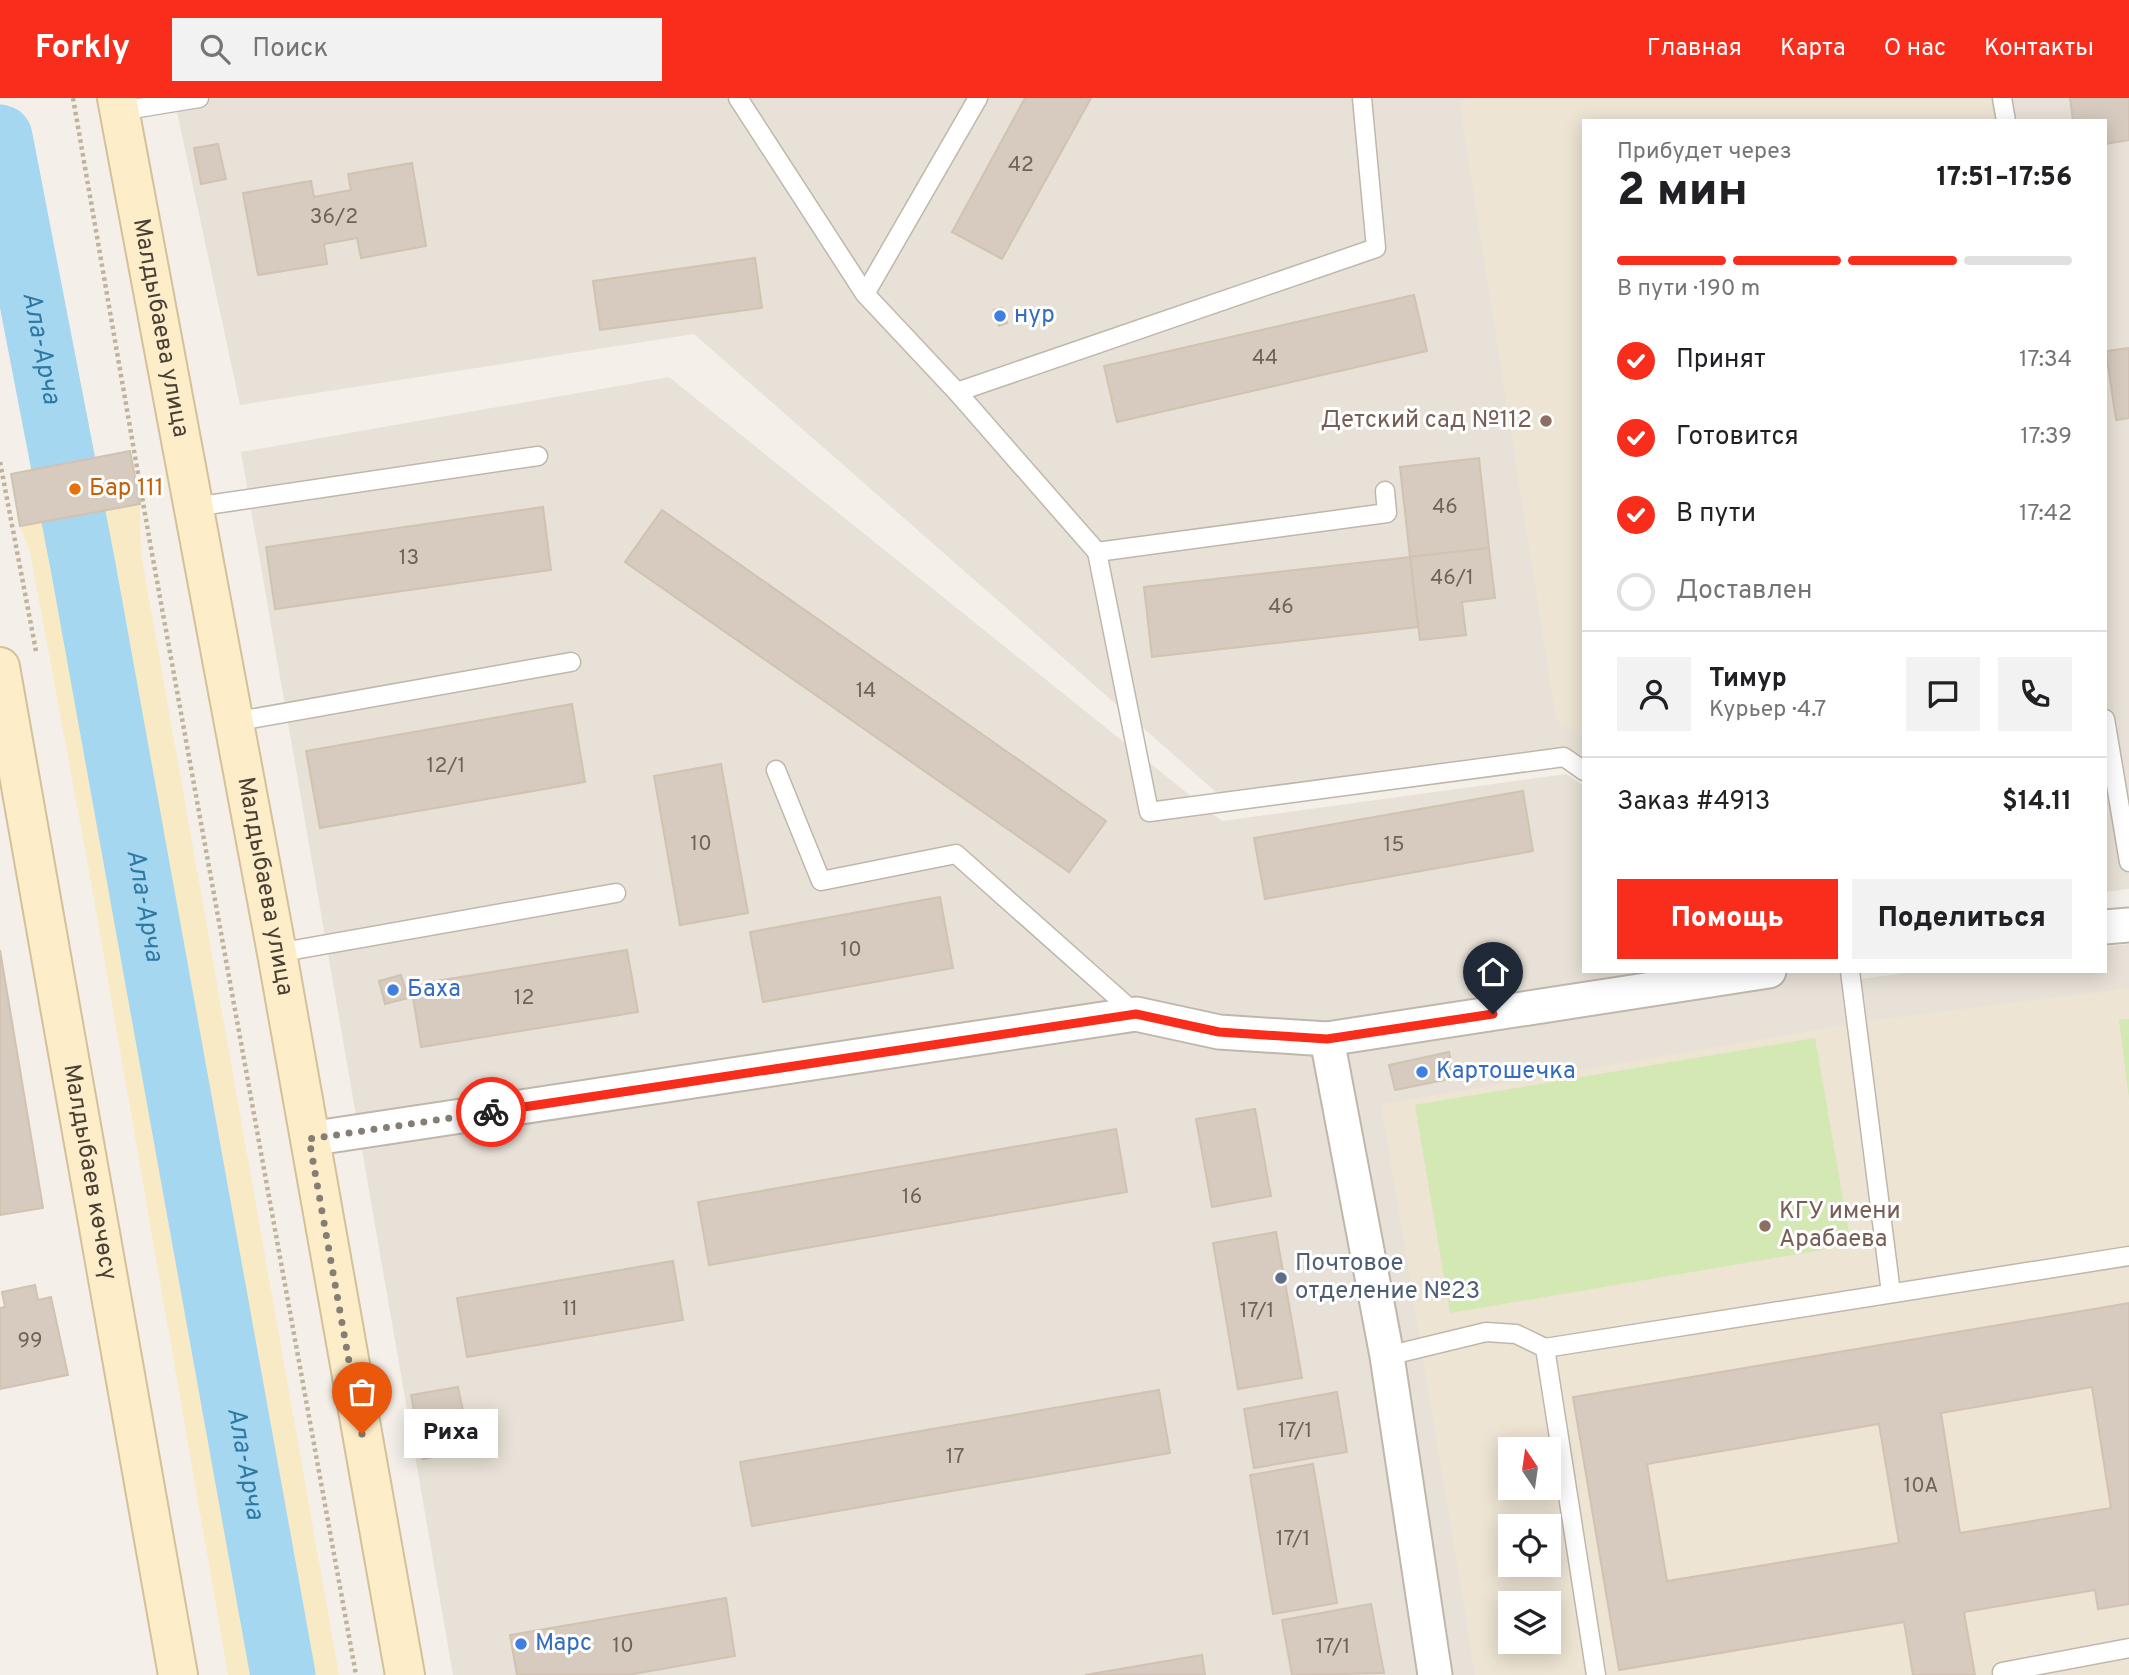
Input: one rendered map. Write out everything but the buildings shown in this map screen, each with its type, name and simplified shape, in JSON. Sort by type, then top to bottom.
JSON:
[{"type":"street","name":"Малдыбаева улица","points":[[118,104],[277,953],[405,1675]]},
{"type":"street","name":"Малдыбаев көчөсү","points":[[0,667],[178,1675]]},
{"type":"street","points":[[2107,928],[2129,925]]},
{"type":"street","points":[[309,1139],[1136,1014],[1219,1032],[1327,1039],[1756,973]]},
{"type":"street","points":[[1327,1039],[1387,1356],[1435,1675]]},
{"type":"lane","points":[[118,104],[199,98]]},
{"type":"lane","points":[[737,98],[866,293],[1097,552],[1149,812],[1564,757],[1582,770]]},
{"type":"lane","points":[[866,293],[978,98]]},
{"type":"lane","points":[[957,392],[1376,248],[1362,98]]},
{"type":"lane","points":[[2002,98],[2006,119]]},
{"type":"lane","points":[[194,507],[538,456]]},
{"type":"lane","points":[[1097,552],[1387,513],[1385,491]]},
{"type":"lane","points":[[233,722],[571,662]]},
{"type":"lane","points":[[2107,731],[2129,862]]},
{"type":"lane","points":[[776,770],[821,881],[956,855],[1136,1014]]},
{"type":"lane","points":[[277,953],[616,893]]},
{"type":"lane","points":[[1850,973],[1891,1293]]},
{"type":"lane","points":[[1387,1356],[1486,1332],[1516,1334],[1545,1348],[2129,1256]]},
{"type":"lane","points":[[1545,1348],[1596,1675]]},
{"type":"lane","points":[[2002,1672],[2129,1648]]},
{"type":"path","points":[[74,98],[154,564],[356,1675]]},
{"type":"shaded area","points":[[174,98],[2129,98],[2129,889],[2107,892],[2107,119],[1582,119],[1582,759],[1566,748],[1224,799],[694,334],[240,405]]},
{"type":"shaded area","name":"Детский сад №112","points":[[1990,98],[1994,119],[1582,119],[1582,738],[1556,720],[1459,100]]},
{"type":"shaded area","points":[[669,377],[1222,821],[1566,774],[1582,785],[1582,973],[1852,973],[1861,979],[1906,973],[2107,973],[2107,947],[2129,944],[2129,1675],[453,1675],[241,452]]},
{"type":"shaded area","name":"КГУ имени Арабаева","points":[[2129,988],[2129,1675],[1475,1675],[1381,1104],[1873,1020]]},
{"type":"green space","points":[[2129,1019],[2129,1098],[2119,1020]]},
{"type":"green space","points":[[1815,1038],[1851,1245],[1450,1313],[1415,1105]]},
{"type":"sand","points":[[140,504],[141,553],[339,1675],[228,1675],[88,865],[30,552],[20,526]]},
{"type":"waterway","name":"Ала-Арча","points":[[0,137],[83,566],[283,1675]]},
{"type":"way so far","points":[[362,1434],[309,1139],[491,1112]]},
{"type":"place","name":"нур","points":[[1000,316]]},
{"type":"place","name":"Детский сад №112","points":[[1546,421]]},
{"type":"place","name":"Бар 111","points":[[75,489]]},
{"type":"place","name":"Баха","points":[[393,990]]},
{"type":"place","name":"Картошечка","points":[[1422,1072]]},
{"type":"place","name":"КГУ имени Арабаева","points":[[1765,1226]]},
{"type":"place","name":"Почтовое отделение №23","points":[[1281,1278]]},
{"type":"place","name":"Риха","points":[[362,1434]]},
{"type":"place","name":"Марс","points":[[521,1644]]},
{"type":"route","points":[[491,1112],[1136,1014],[1219,1032],[1327,1039],[1493,1014]]}]
